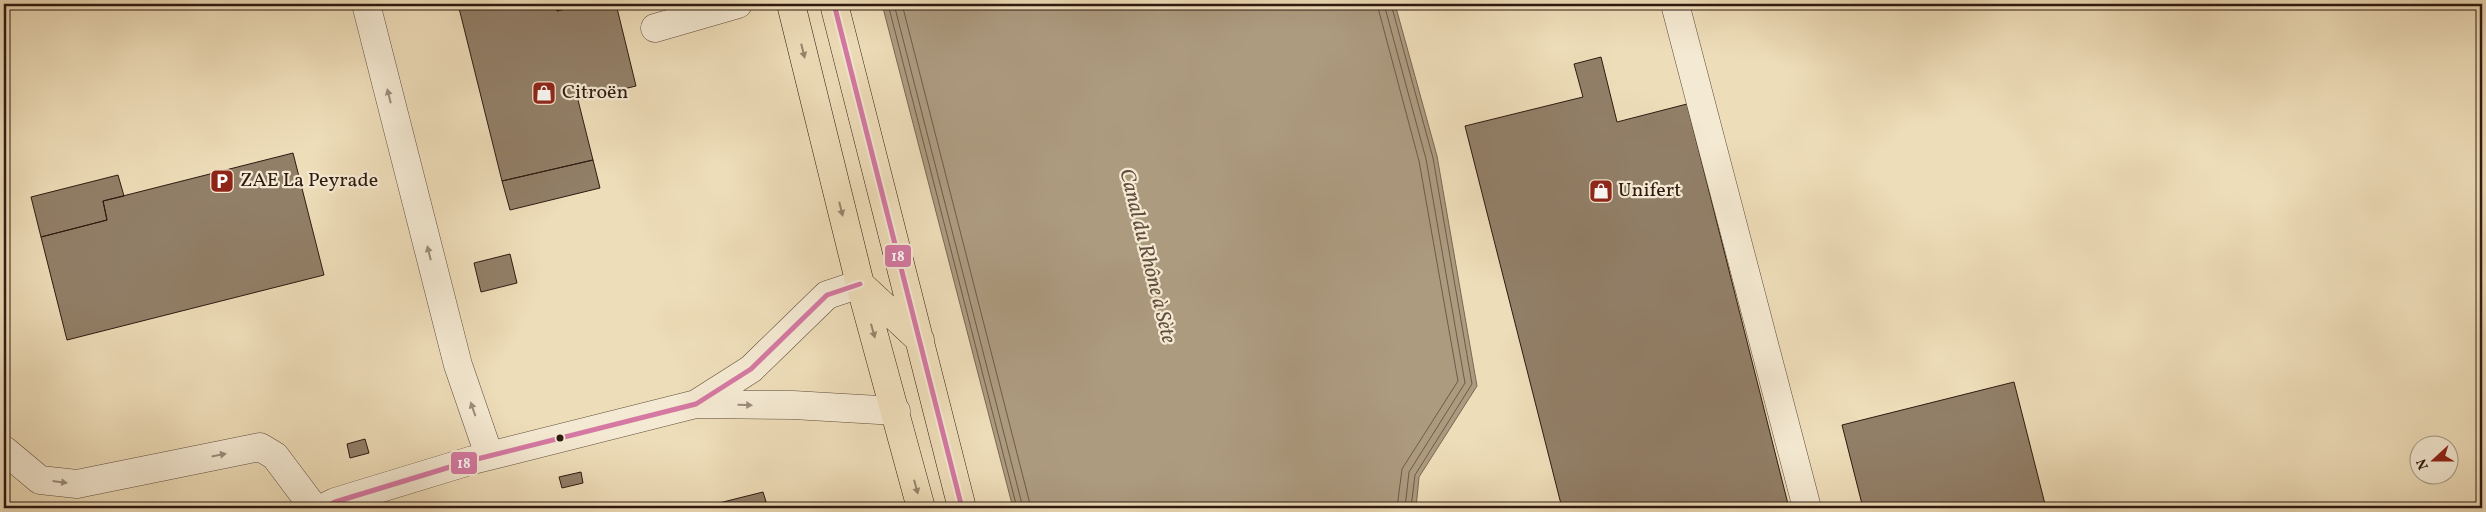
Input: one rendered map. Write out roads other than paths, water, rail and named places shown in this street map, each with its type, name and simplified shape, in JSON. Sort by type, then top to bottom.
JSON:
[{"type":"main road","points":[[791,4],[860,284],[921,508]]},
{"type":"main road","points":[[834,4],[962,508]]},
{"type":"main road","points":[[860,284],[920,340]]},
{"type":"main road","points":[[896,411],[920,340]]},
{"type":"street","points":[[366,4],[458,366],[489,455]]},
{"type":"street","points":[[655,28],[738,4]]},
{"type":"street","points":[[1675,4],[1807,508]]},
{"type":"street","points":[[696,404],[751,369],[827,295],[860,284]]},
{"type":"street","points":[[323,508],[353,496],[489,455],[696,404],[793,405],[896,411]]},
{"type":"street","points":[[4,450],[40,480],[77,484],[260,447],[276,456],[314,508]]},
{"type":"water","name":"Canal du Rhône à Sète","points":[[882,4],[1395,4],[1437,156],[1477,386],[1419,477],[1416,508],[1013,508]]},
{"type":"place","name":"Citroën","points":[[544,93]]},
{"type":"place","name":"ZAE La Peyrade","points":[[222,181]]},
{"type":"place","name":"Unifert","points":[[1601,191]]}]
